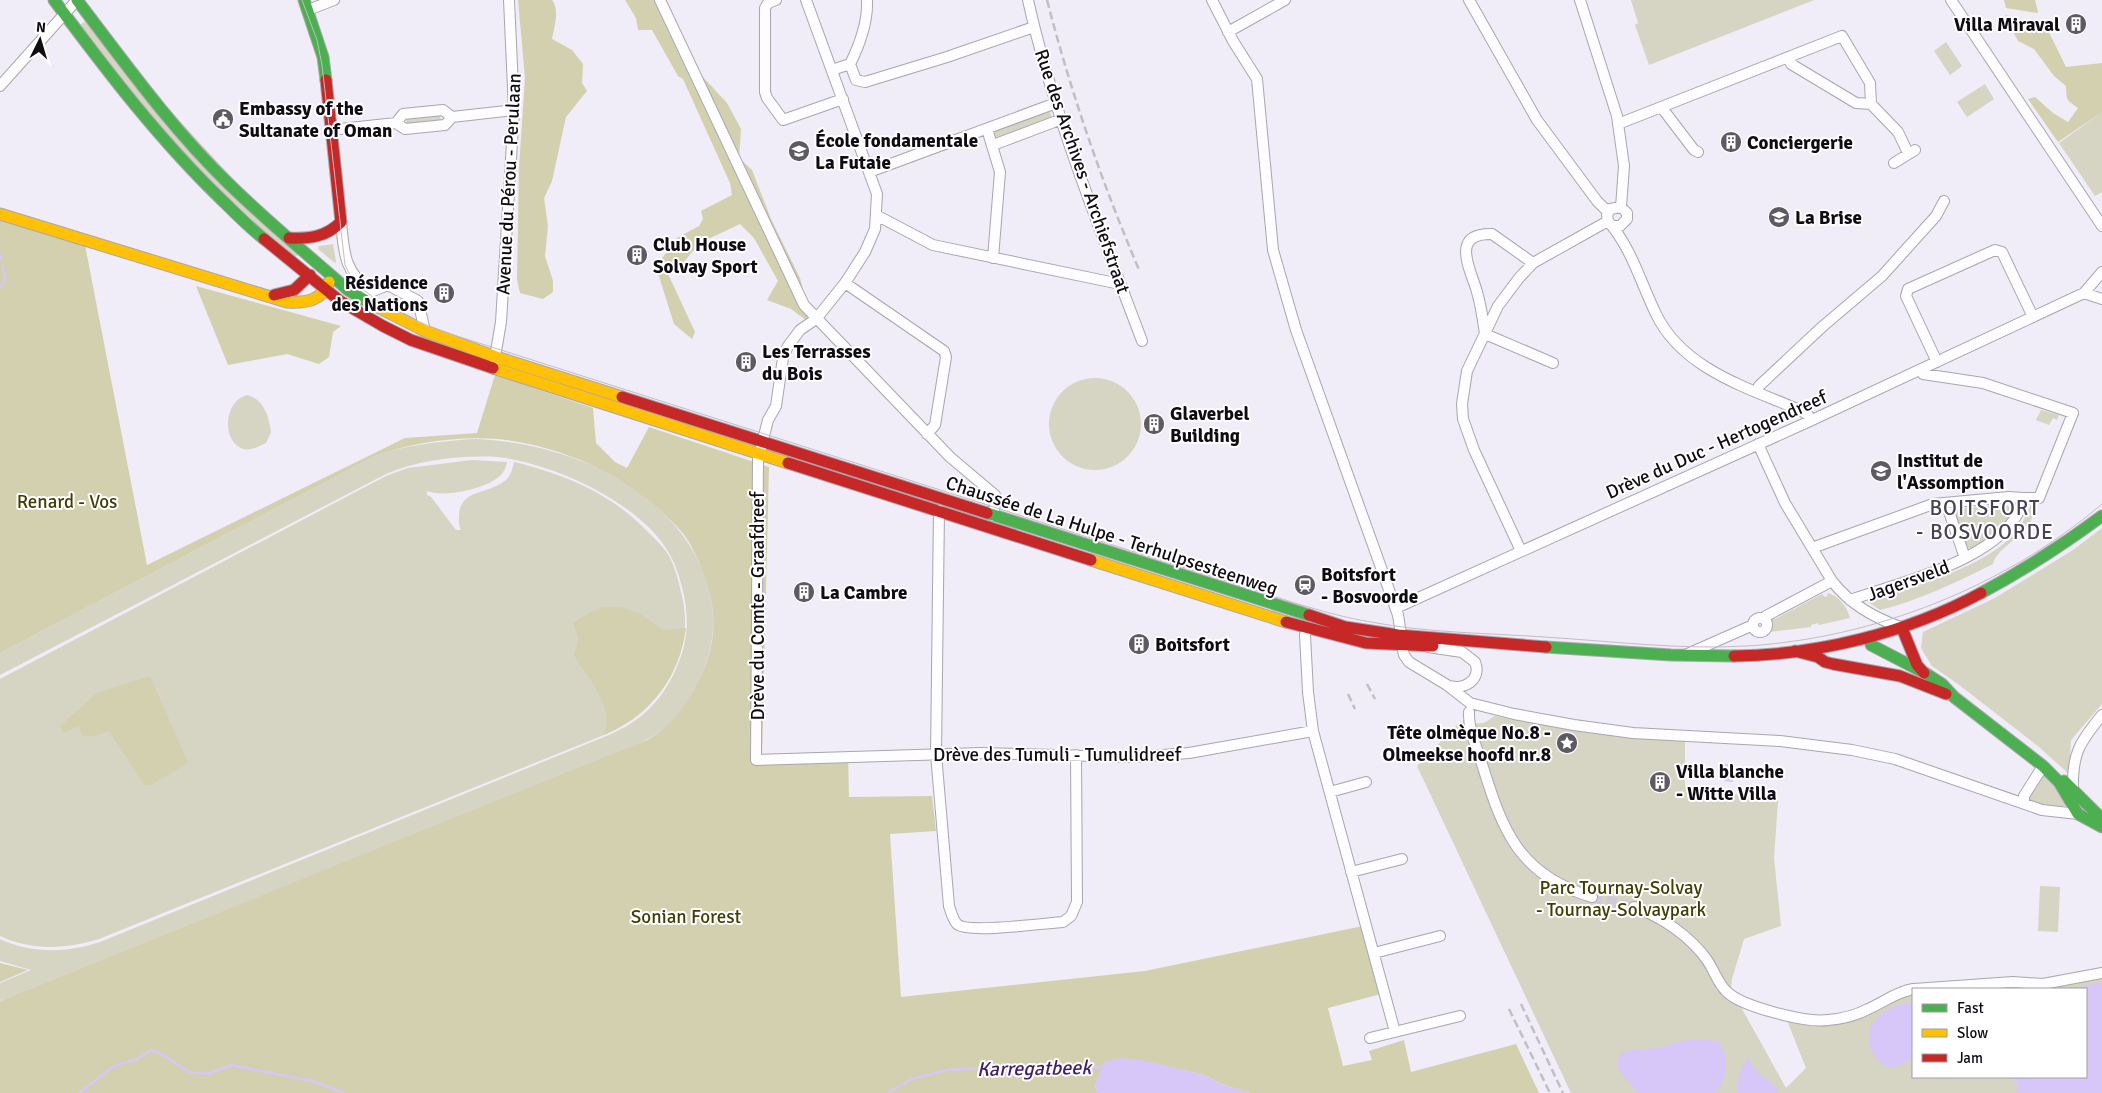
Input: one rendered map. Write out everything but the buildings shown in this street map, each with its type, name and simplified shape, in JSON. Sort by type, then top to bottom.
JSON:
[{"type":"main road","points":[[54,0],[110,75],[189,169],[258,235],[352,308],[404,336],[494,362],[761,448]]},
{"type":"main road","points":[[77,0],[136,77],[197,150],[229,184],[289,238],[358,297],[425,331],[494,362]]},
{"type":"main road","points":[[289,238],[324,236],[341,222],[323,57],[306,5]]},
{"type":"main road","points":[[0,214],[287,302],[300,304],[317,299],[329,284],[330,273]]},
{"type":"main road","points":[[270,296],[291,293],[299,288],[310,275],[330,273]]},
{"type":"main road","name":"Chaussée de La Hulpe - Terhulpsesteenweg","points":[[761,448],[939,510],[1307,629],[1359,642],[1401,640],[1489,644]]},
{"type":"main road","name":"Chaussée de La Hulpe - Terhulpsesteenweg","points":[[761,448],[993,516],[1314,618],[1425,647],[1489,644]]},
{"type":"main road","points":[[1489,644],[1683,656],[1738,656],[1795,651],[1869,637],[1902,628],[2006,581],[2048,556],[2102,516]]},
{"type":"main road","points":[[1902,628],[1917,665],[1925,673]]},
{"type":"main road","points":[[1869,637],[1871,645],[1878,650],[1925,673],[1942,684],[1954,697],[2074,789],[2089,808],[2102,819]]},
{"type":"main road","points":[[1795,651],[1818,656],[1825,662],[1833,664],[1900,676],[1954,697]]},
{"type":"main road","points":[[2047,770],[2065,790],[2071,804],[2080,816],[2102,827]]},
{"type":"street","points":[[0,86],[77,0]]},
{"type":"street","points":[[306,5],[334,0]]},
{"type":"street","name":"Avenue du Pérou - Perulaan","points":[[494,362],[501,322],[514,110],[509,0]]},
{"type":"street","points":[[660,0],[804,305],[950,457],[995,495],[993,516]]},
{"type":"street","points":[[776,0],[768,3],[765,8],[767,98],[783,120],[843,99]]},
{"type":"street","name":"Drève du Comte - Graafdreef","points":[[756,760],[757,463],[768,420],[776,406],[783,358],[788,346],[800,330],[816,319],[845,283],[865,252],[875,228],[876,215],[877,194],[806,0]]},
{"type":"street","points":[[867,0],[864,32],[850,64],[856,80],[865,82],[1034,27]]},
{"type":"street","name":"Rue des Archives - Archiefstraat","points":[[1028,0],[1056,103],[1142,341]]},
{"type":"street","points":[[1212,0],[1228,32],[1257,79],[1273,250],[1296,330],[1396,608],[1404,655],[1408,662],[1447,685],[1457,688],[1465,686],[1472,681],[1476,672],[1476,666],[1471,658],[1462,652],[1425,647]]},
{"type":"street","points":[[1228,32],[1286,0]]},
{"type":"street","points":[[1469,0],[1537,120],[1613,221],[1657,316],[1671,337],[1685,352],[1719,376],[1802,410],[1808,415],[1810,421]]},
{"type":"street","points":[[1580,0],[1618,124],[1624,166],[1621,207]]},
{"type":"street","points":[[1951,0],[2102,226]]},
{"type":"street","points":[[1618,124],[1842,36],[1870,84],[1871,104],[1898,132],[1912,151],[1894,163]]},
{"type":"street","points":[[1788,57],[1791,64],[1856,103],[1871,104]]},
{"type":"street","points":[[832,70],[850,64]]},
{"type":"street","points":[[869,172],[1056,103]]},
{"type":"street","points":[[1662,108],[1694,150],[1698,152]]},
{"type":"street","points":[[396,123],[403,114],[443,110],[452,117]]},
{"type":"street","points":[[331,130],[396,123],[405,129],[429,127],[444,125],[452,117],[514,110]]},
{"type":"street","points":[[993,145],[1062,120]]},
{"type":"street","points":[[987,129],[1000,172],[993,258]]},
{"type":"street","points":[[1757,391],[1759,386],[1822,327],[1882,276],[1936,216],[1944,201]]},
{"type":"street","points":[[1521,551],[1474,450],[1463,419],[1462,404],[1467,371],[1498,306],[1533,263],[1613,221],[1626,219],[1627,213],[1621,207],[1613,207],[1613,221]]},
{"type":"street","points":[[876,215],[933,245],[1120,284]]},
{"type":"street","points":[[341,222],[347,264],[355,278],[370,291]]},
{"type":"street","points":[[1486,334],[1478,294],[1467,265],[1465,252],[1468,242],[1478,236],[1492,234],[1533,263]]},
{"type":"street","points":[[1937,362],[1906,296],[1908,289],[1995,250],[2002,252],[2033,317]]},
{"type":"street","name":"Drève du Duc - Hertogendreef","points":[[1396,608],[1810,421],[2084,293],[2102,272]]},
{"type":"street","points":[[845,283],[944,350],[946,357],[935,425],[927,434]]},
{"type":"street","points":[[358,297],[388,285],[418,301],[425,331]]},
{"type":"street","points":[[2084,293],[2102,299]]},
{"type":"street","points":[[1486,334],[1553,363]]},
{"type":"street","points":[[1812,548],[1933,504],[2009,497],[2039,498],[2073,413],[1983,383],[1923,374],[1921,370]]},
{"type":"street","points":[[1758,444],[1785,503],[1832,581],[1850,600],[1877,618],[1902,628]]},
{"type":"street","name":"Jagersveld","points":[[1850,600],[1937,570],[1965,558],[1988,545],[2011,525],[2018,516],[2023,498]]},
{"type":"street","name":"Jagersveld","points":[[1946,504],[1965,558]]},
{"type":"street","points":[[939,510],[936,754],[949,906],[958,924],[971,928],[1063,922],[1071,916],[1077,902],[1076,755]]},
{"type":"street","points":[[1683,656],[1753,625],[1757,631],[1764,630],[1766,626],[1764,619],[1832,581]]},
{"type":"street","points":[[1307,629],[1305,635],[1308,692],[1313,731],[1395,1032]]},
{"type":"street","points":[[1447,685],[1468,708],[1633,733],[1780,741],[1852,750],[1895,759],[2047,812],[2080,816]]},
{"type":"street","points":[[1465,686],[1471,697],[1468,708],[1471,731],[1494,803],[1512,842],[1548,879],[1592,897]]},
{"type":"street","points":[[2074,789],[2075,761],[2079,746],[2102,716]]},
{"type":"street","name":"Drève des Tumuli - Tumulidreef","points":[[756,760],[936,754],[1134,757],[1190,753],[1313,731]]},
{"type":"street","points":[[2024,804],[2024,796],[2047,770]]},
{"type":"street","points":[[1330,792],[1366,782]]},
{"type":"street","points":[[1351,872],[1402,858]]},
{"type":"street","points":[[1634,907],[1654,916],[1690,942],[1708,961],[1726,992],[1749,1004],[1794,1017],[1814,1021],[1828,1020],[1866,1010],[1897,994],[1912,990]]},
{"type":"street","points":[[1374,954],[1440,936]]},
{"type":"street","points":[[1928,988],[2013,982],[2043,984],[2102,973]]},
{"type":"street","points":[[1370,1038],[1460,1016]]},
{"type":"green space","points":[[518,0],[552,0],[556,14],[552,39],[572,50],[583,64],[582,83],[587,91],[566,117],[552,181],[544,198],[548,226],[545,256],[553,281],[553,292],[543,299],[520,293],[517,279],[519,167],[525,78]]},
{"type":"green space","points":[[625,0],[658,0],[687,60],[727,103],[741,129],[739,158],[752,170],[771,219],[800,278],[810,317],[806,320],[791,309],[767,300],[778,281],[754,238],[740,224],[704,241],[683,263],[668,274],[695,332],[692,339],[674,324],[658,273],[660,261],[677,238],[699,226],[703,219],[701,211],[732,195],[730,183],[683,79],[678,76],[652,30],[638,30],[636,18]]},
{"type":"green space","points":[[1631,0],[1814,0],[1649,65],[1635,25],[1638,23]]},
{"type":"green space","points":[[2004,0],[2035,0],[2038,12],[2006,8]]},
{"type":"green space","points":[[2005,15],[2021,19],[2043,20],[2066,67],[2102,63],[2102,112],[2058,142],[2028,99],[2035,97],[2053,113],[2068,122],[2078,108],[2067,99],[2066,86],[2054,76],[2034,49],[2018,41]]},
{"type":"green space","points":[[87,20],[300,252],[294,259],[206,182],[78,26]]},
{"type":"green space","points":[[1946,42],[1962,66],[1950,75],[1934,51]]},
{"type":"green space","points":[[1985,84],[1994,99],[1967,117],[1957,102]]},
{"type":"green space","points":[[1047,110],[1052,118],[997,138],[994,136],[995,129]]},
{"type":"green space","points":[[2102,112],[2102,192],[2095,196],[2059,143]]},
{"type":"green space","points":[[440,114],[441,122],[408,125],[406,123],[407,117]]},
{"type":"green space","name":"Sonian Forest","points":[[0,215],[84,240],[147,565],[405,438],[477,433],[495,375],[593,408],[596,443],[615,462],[627,468],[649,427],[769,467],[762,756],[848,755],[849,797],[932,796],[936,831],[890,834],[901,997],[1145,971],[1363,926],[1381,994],[1328,1008],[1343,1066],[1372,1060],[1369,1051],[1404,1040],[1411,1072],[1516,1044],[1539,1093],[1250,1093],[1224,1085],[1204,1075],[1173,1068],[1095,1084],[1097,1093],[0,1093],[0,1001],[647,740],[657,734],[673,719],[693,692],[708,658],[713,633],[713,620],[707,582],[690,543],[684,534],[662,512],[642,495],[598,468],[574,457],[523,443],[498,439],[467,438],[420,444],[375,456],[0,653]]},
{"type":"green space","points":[[333,244],[335,263],[318,249],[319,246]]},
{"type":"green space","points":[[196,286],[341,326],[333,332],[329,357],[319,364],[287,354],[228,365]]},
{"type":"green space","points":[[1095,378],[1112,382],[1127,392],[1137,407],[1141,424],[1137,441],[1127,456],[1112,466],[1095,470],[1078,466],[1063,456],[1053,441],[1049,424],[1053,407],[1063,392],[1078,382]]},
{"type":"green space","points":[[247,395],[258,400],[265,409],[271,432],[266,443],[255,448],[243,449],[236,445],[231,438],[228,421],[234,405],[239,399]]},
{"type":"green space","points":[[2041,410],[2059,415],[2057,420],[2053,418],[2049,425],[2036,420]]},
{"type":"green space","points":[[472,439],[507,442],[543,449],[578,460],[611,475],[642,494],[668,518],[690,546],[706,579],[712,602],[713,625],[710,648],[703,671],[683,708],[666,726],[630,748],[0,1001],[0,983],[31,970],[0,961],[0,939],[24,947],[50,950],[88,946],[100,942],[609,735],[642,715],[659,698],[682,655],[687,626],[686,606],[678,575],[672,559],[661,541],[650,528],[622,505],[590,487],[544,468],[521,461],[497,457],[440,459],[412,465],[386,474],[0,675],[0,653],[375,456],[411,446]]},
{"type":"green space","points":[[472,460],[507,462],[500,476],[485,485],[454,493],[427,491],[427,495],[431,497],[456,530],[461,530],[459,514],[464,501],[470,496],[497,486],[506,480],[511,473],[514,462],[551,472],[602,495],[632,517],[667,552],[675,569],[685,611],[683,641],[667,681],[646,709],[628,723],[604,735],[99,939],[74,945],[49,947],[24,944],[0,936],[0,679],[386,476],[408,468]]},
{"type":"green space","points":[[2004,504],[2013,509],[2008,524],[1972,549],[1968,548],[1955,514],[1956,509]]},
{"type":"green space","points":[[2031,504],[2033,514],[2025,530],[2002,550],[1993,564],[1938,590],[1895,606],[1880,610],[1868,602],[1923,584],[1981,559],[1997,549],[2015,533]]},
{"type":"green space","points":[[2102,528],[2102,704],[2071,740],[2069,774],[2039,747],[1932,666],[1921,648],[1923,632],[1995,598],[2073,550]]},
{"type":"green space","points":[[1828,593],[1842,603],[1850,618],[1819,625],[1818,623],[1811,625],[1811,627],[1761,633],[1768,629],[1771,618],[1775,619],[1822,594],[1825,597]]},
{"type":"green space","points":[[603,607],[621,607],[640,614],[663,630],[686,628],[677,663],[660,693],[636,717],[604,735],[606,714],[603,703],[593,683],[574,655],[579,639],[573,623]]},
{"type":"green space","points":[[150,676],[188,763],[151,785],[144,785],[109,731],[94,736],[82,736],[79,726],[63,733],[60,726],[97,693]]},
{"type":"green space","name":"Parc Tournay-Solvay - Tournay-Solvaypark","points":[[1494,716],[1589,733],[1685,741],[1685,786],[1778,801],[1774,858],[1781,926],[1744,939],[1732,979],[1731,989],[1786,1088],[1806,1068],[1786,1018],[1815,1024],[1912,993],[1912,1078],[2087,1078],[2087,988],[1949,988],[2102,975],[2102,1093],[1571,1093],[1417,766],[1459,723],[1466,720],[1474,723],[1487,721]]},
{"type":"green space","points":[[2043,775],[2047,775],[2067,804],[2062,807],[2053,808],[2028,801],[2030,790]]},
{"type":"green space","points":[[2040,886],[2060,887],[2058,932],[2038,931]]},
{"type":"green space","points":[[0,963],[28,970],[0,982]]},
{"type":"shaded area","points":[[1725,764],[1735,764],[1733,782],[1724,781]]},
{"type":"shaded area","points":[[2102,982],[2102,1093],[2016,1093],[2019,1085],[2011,1078],[2087,1078],[2087,988],[2077,988]]},
{"type":"shaded area","points":[[1912,1001],[1912,1059],[1895,1067],[1881,1063],[1875,1057],[1869,1042],[1869,1034],[1875,1020],[1892,1008]]},
{"type":"shaded area","points":[[1704,1039],[1719,1042],[1725,1054],[1725,1075],[1719,1088],[1714,1093],[1637,1093],[1617,1066],[1617,1060],[1621,1054],[1627,1051],[1664,1047],[1680,1041]]},
{"type":"shaded area","points":[[1122,1058],[1142,1060],[1204,1075],[1224,1085],[1250,1093],[1097,1093],[1095,1084],[1104,1062]]},
{"type":"shaded area","points":[[1747,1058],[1760,1075],[1771,1082],[1779,1093],[1737,1093],[1739,1075]]},
{"type":"waterway","points":[[0,287],[5,279],[3,266]]},
{"type":"waterway","points":[[79,1093],[114,1066],[137,1059],[152,1050],[189,1072],[208,1074],[232,1065],[312,1081],[345,1093]]},
{"type":"waterway","name":"Karregatbeek","points":[[887,1093],[912,1079],[947,1070],[1057,1064],[1103,1068]]},
{"type":"tunnel","points":[[1592,897],[1634,907]]},
{"type":"tram line","points":[[302,0],[317,40],[322,65],[345,265],[352,278],[363,290],[393,310],[457,336],[1298,604],[1392,626],[1458,632],[1696,647],[1747,646],[1795,641],[1843,632],[1890,619],[1936,603],[1980,583],[2023,560],[2064,534],[2102,504]]},
{"type":"railway","points":[[1047,0],[1088,138],[1140,272]]},
{"type":"railway","points":[[1367,684],[1375,699]]},
{"type":"railway","points":[[1348,694],[1355,709]]},
{"type":"railway","points":[[1521,1004],[1563,1093]]},
{"type":"railway","points":[[1509,1009],[1550,1093]]},
{"type":"traffic: fast","points":[[54,0],[114,79],[156,130],[201,179],[264,239]]},
{"type":"traffic: fast","points":[[77,0],[150,95],[208,163],[273,225],[348,290],[368,302]]},
{"type":"traffic: fast","points":[[304,0],[323,57],[326,80]]},
{"type":"traffic: fast","points":[[987,513],[1309,615]]},
{"type":"traffic: fast","points":[[1981,593],[2043,557],[2102,516]]},
{"type":"traffic: fast","points":[[1869,637],[1871,645],[1942,684],[1954,697],[2043,766],[2059,782],[2078,814],[2102,827]]},
{"type":"traffic: fast","points":[[1546,647],[1671,655],[1734,656]]},
{"type":"traffic: fast","points":[[2064,781],[2102,819]]},
{"type":"traffic: slow","points":[[0,214],[287,302],[313,300],[322,293],[329,282]]},
{"type":"traffic: slow","points":[[368,302],[425,331],[496,357],[622,397]]},
{"type":"traffic: slow","points":[[493,368],[788,463]]},
{"type":"traffic: slow","points":[[1091,560],[1286,622]]},
{"type":"traffic: jam","points":[[289,238],[317,236],[329,231],[341,222],[326,80]]},
{"type":"traffic: jam","points":[[264,239],[340,301],[383,326],[411,340],[493,368]]},
{"type":"traffic: jam","points":[[274,295],[294,290],[310,275]]},
{"type":"traffic: jam","points":[[622,397],[987,513]]},
{"type":"traffic: jam","points":[[788,463],[1091,560]]},
{"type":"traffic: jam","points":[[1734,656],[1797,651],[1861,639],[1923,620],[1981,593]]},
{"type":"traffic: jam","points":[[1309,615],[1345,627],[1398,635],[1546,647]]},
{"type":"traffic: jam","points":[[1286,622],[1366,643],[1433,646]]},
{"type":"traffic: jam","points":[[1902,628],[1917,665],[1924,673]]},
{"type":"traffic: jam","points":[[1795,651],[1818,657],[1825,662],[1833,664],[1900,676],[1946,694]]},
{"type":"place","name":"Villa Miraval","points":[[2076,24]]},
{"type":"place","name":"Embassy of the Sultanate of Oman","points":[[223,119]]},
{"type":"place","name":"Conciergerie","points":[[1731,142]]},
{"type":"place","name":"École fondamentale La Futaie","points":[[799,151]]},
{"type":"place","name":"La Brise","points":[[1779,217]]},
{"type":"place","name":"Club House Solvay Sport","points":[[637,255]]},
{"type":"place","name":"Résidence des Nations","points":[[444,293]]},
{"type":"place","name":"Les Terrasses du Bois","points":[[746,362]]},
{"type":"place","name":"Glaverbel Building","points":[[1154,424]]},
{"type":"place","name":"Institut de l'Assomption","points":[[1881,471]]},
{"type":"place","name":"Boitsfort - Bosvoorde","points":[[1305,585]]},
{"type":"place","name":"La Cambre","points":[[804,592]]},
{"type":"place","name":"Boitsfort","points":[[1139,644]]},
{"type":"place","name":"Tête olmèque No.8 - Olmeekse hoofd nr.8","points":[[1567,743]]},
{"type":"place","name":"Villa blanche - Witte Villa","points":[[1660,782]]},
{"type":"district","name":"BOITSFORT - BOSVOORDE","points":[[1985,520]]},
{"type":"park label","name":"Renard - Vos","points":[[67,501]]}]
